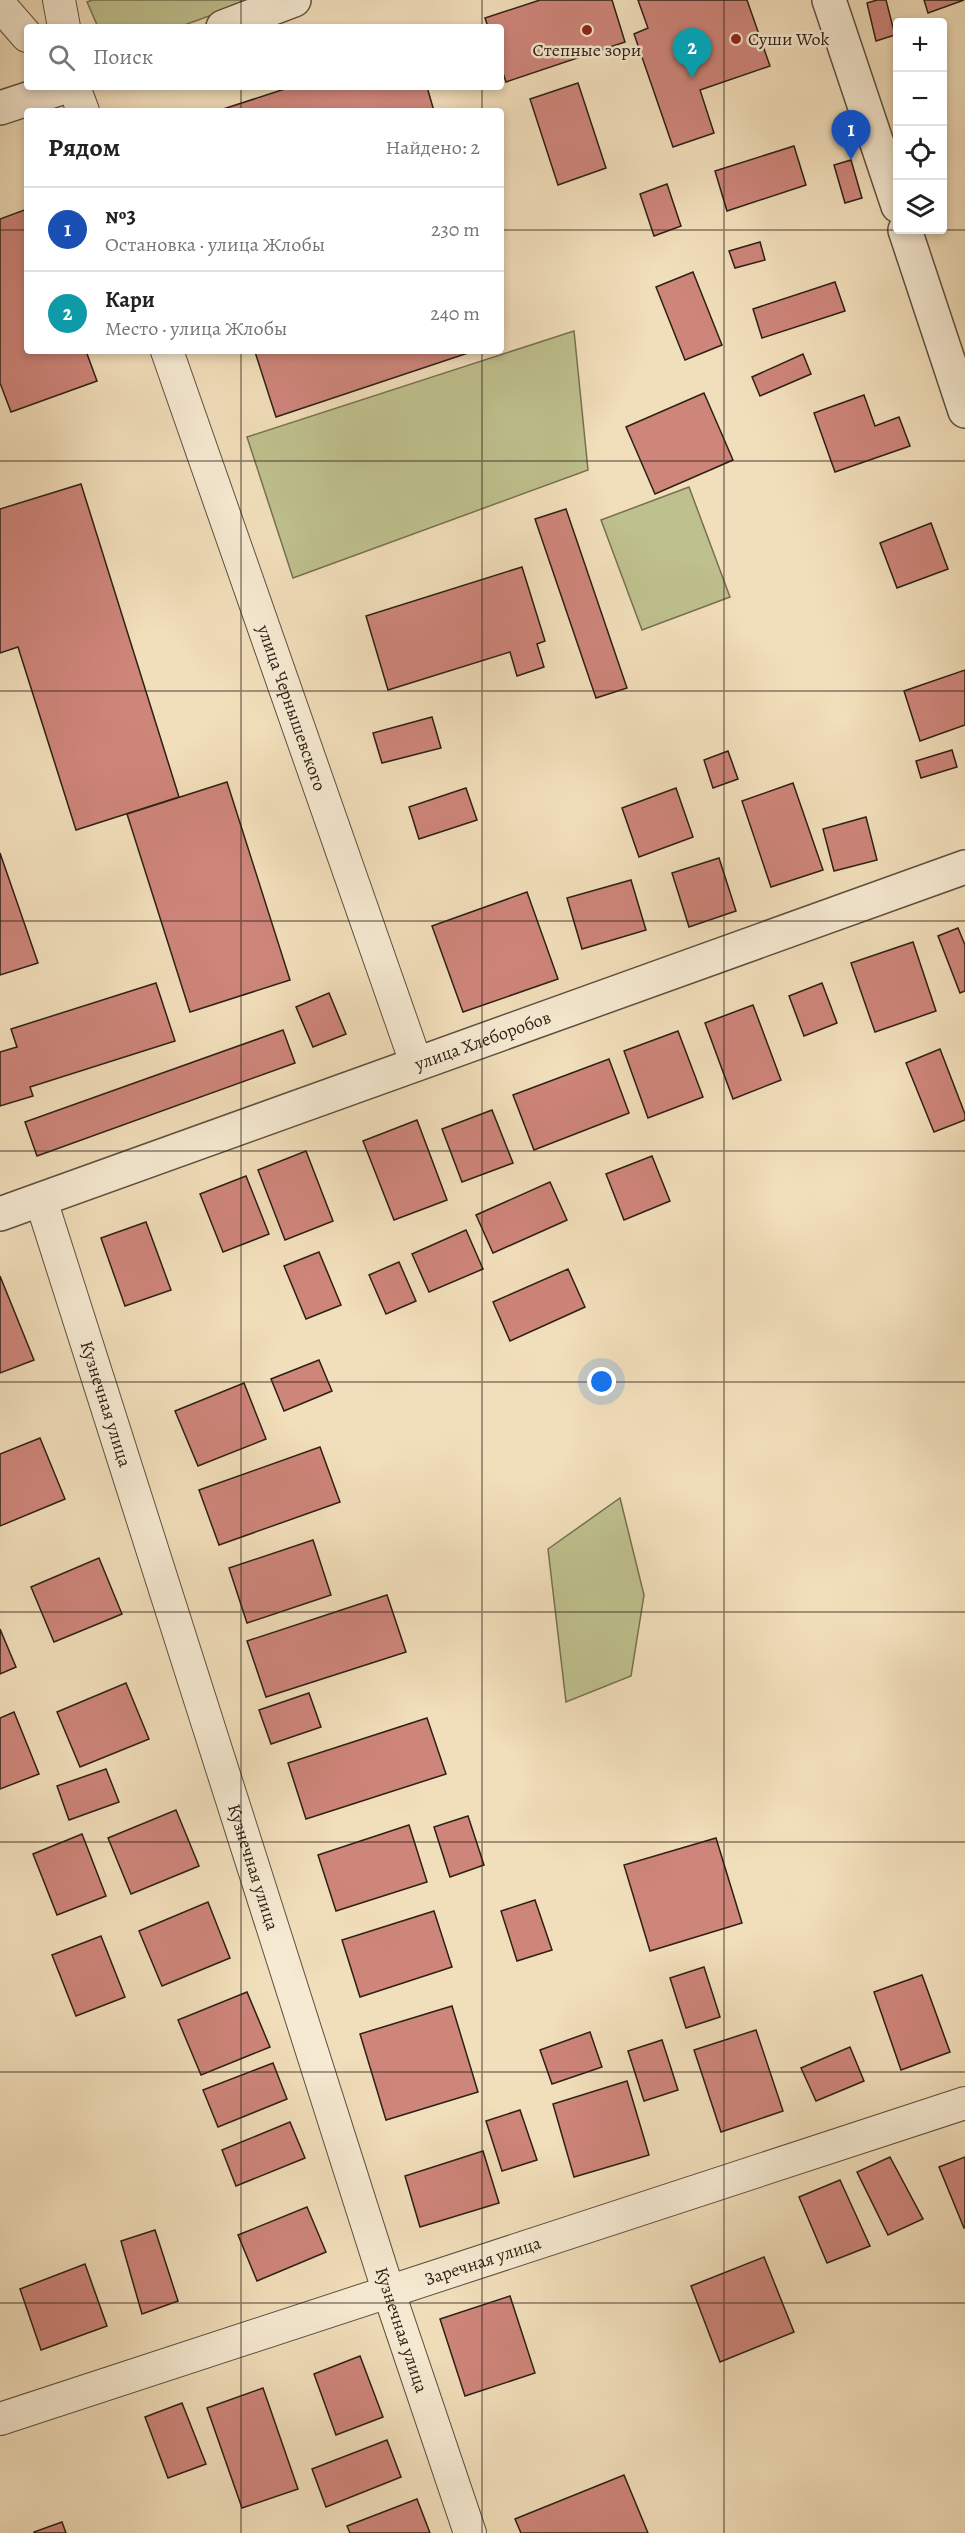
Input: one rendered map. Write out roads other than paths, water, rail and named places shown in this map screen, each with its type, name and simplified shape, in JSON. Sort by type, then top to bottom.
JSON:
[{"type":"street","points":[[59,0],[63,24]]},
{"type":"street","points":[[231,24],[294,0]]},
{"type":"street","points":[[830,0],[893,194]]},
{"type":"street","points":[[0,5],[24,33]]},
{"type":"street","points":[[0,108],[55,90]]},
{"type":"street","points":[[75,90],[82,108]]},
{"type":"street","points":[[907,234],[956,351],[965,411]]},
{"type":"street","name":"улица Чернышевского","points":[[168,354],[416,1063]]},
{"type":"street","name":"улица Хлеборобов","points":[[0,1214],[965,867]]},
{"type":"street","name":"Кузнечная улица","points":[[40,1200],[388,2290],[470,2533]]},
{"type":"street","name":"Заречная улица","points":[[0,2419],[388,2290],[965,2103]]},
{"type":"place","name":"Степные зори","points":[[587,30]]},
{"type":"place","name":"Суши Wok","points":[[736,39]]},
{"type":"place","name":"Кари","points":[[692,78]]},
{"type":"place","name":"№3","points":[[851,160]]}]
